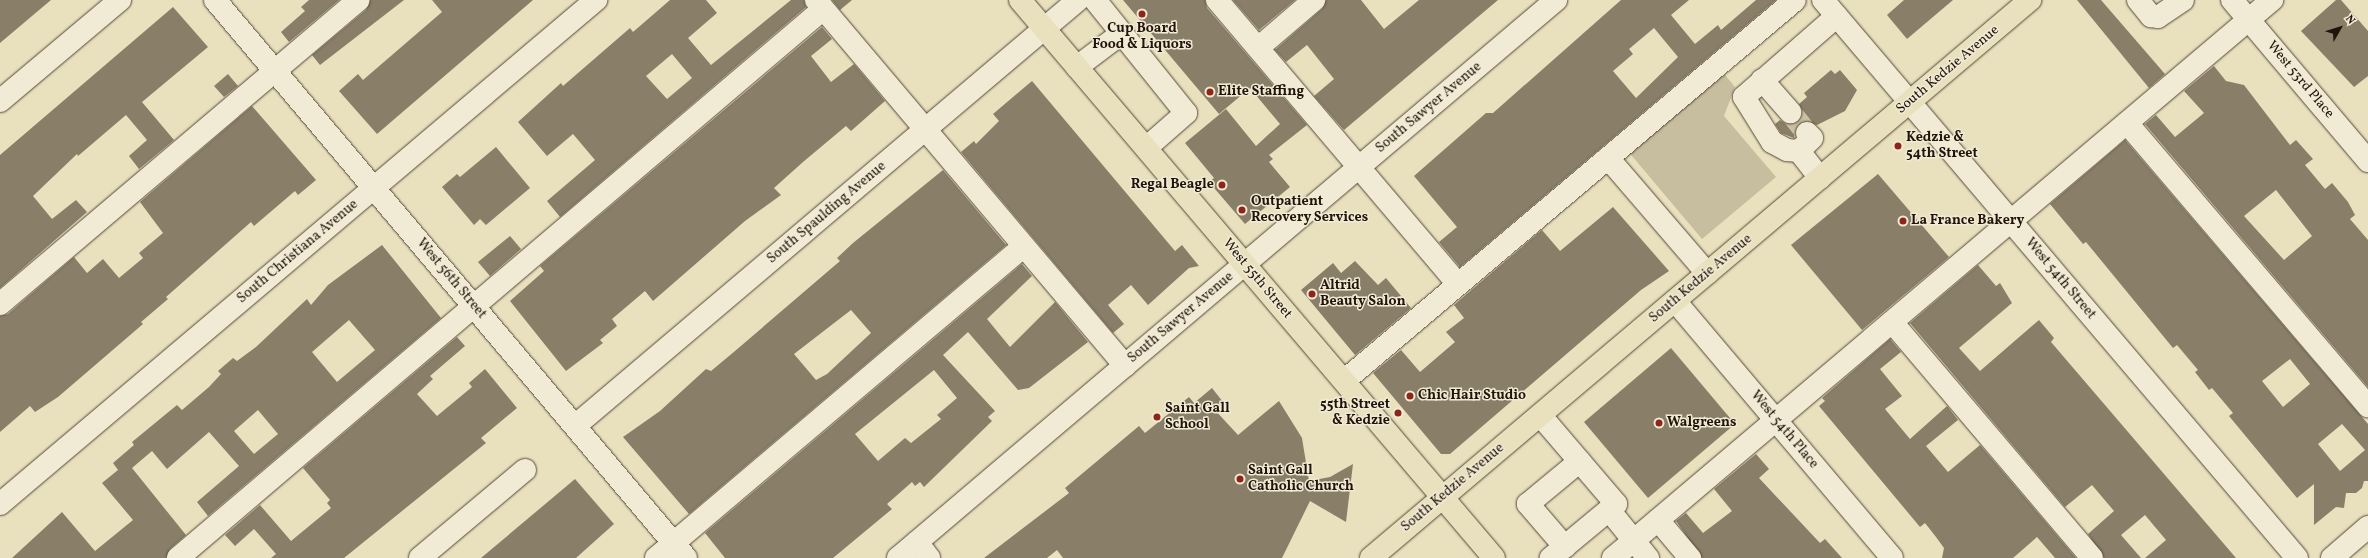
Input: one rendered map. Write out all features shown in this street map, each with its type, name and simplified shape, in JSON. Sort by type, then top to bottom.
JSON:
[{"type":"main road","name":"West 55th Street","points":[[1020,0],[1494,558]]},
{"type":"main road","name":"South Kedzie Avenue","points":[[1371,558],[2030,0]]},
{"type":"street","points":[[0,101],[120,0]]},
{"type":"street","name":"West 56th Street","points":[[216,0],[680,551]]},
{"type":"street","points":[[0,304],[358,0]]},
{"type":"street","name":"South Christiana Avenue","points":[[0,504],[596,0]]},
{"type":"street","name":"South Spaulding Avenue","points":[[575,426],[1078,0]]},
{"type":"street","points":[[1095,0],[1186,113],[1146,148]]},
{"type":"street","points":[[1217,0],[1458,284]]},
{"type":"street","points":[[1258,48],[1314,0]]},
{"type":"street","name":"South Sawyer Avenue","points":[[898,558],[923,550],[1125,366],[1556,0]]},
{"type":"street","points":[[1344,381],[1795,0]]},
{"type":"street","name":"West 54th Street","points":[[1824,0],[2297,558]]},
{"type":"street","points":[[2138,0],[2151,16],[2158,17],[2183,0]]},
{"type":"street","name":"West 53rd Place","points":[[2232,0],[2368,161]]},
{"type":"street","points":[[1613,558],[2272,0]]},
{"type":"street","points":[[178,558],[475,308],[819,4],[1125,366]]},
{"type":"street","points":[[1820,178],[1798,145],[1772,142],[1744,97],[1837,16]]},
{"type":"street","points":[[1077,67],[1122,33]]},
{"type":"street","points":[[1762,80],[1790,112]]},
{"type":"street","points":[[2127,123],[2368,406]]},
{"type":"street","points":[[1608,158],[1707,273]]},
{"type":"street","points":[[656,558],[680,551],[1024,246]]},
{"type":"street","name":"West 54th Place","points":[[1675,301],[1892,558]]},
{"type":"street","points":[[1892,322],[2092,558]]},
{"type":"street","points":[[1540,415],[1580,461],[1616,504],[1558,552],[1528,504],[1580,461]]},
{"type":"street","points":[[420,558],[525,470]]},
{"type":"street","points":[[1609,510],[1648,558]]},
{"type":"street","points":[[1658,520],[1690,558]]},
{"type":"street","points":[[2332,558],[2368,527]]},
{"type":"shaded area","points":[[1721,70],[1735,87],[1724,116],[1776,177],[1702,239],[1627,150]]},
{"type":"building","points":[[0,0],[51,0],[0,43]]},
{"type":"building","points":[[309,0],[339,0],[289,42],[281,32],[305,11],[301,7]]},
{"type":"building","points":[[370,0],[404,0],[320,65],[312,55],[366,10]]},
{"type":"building","points":[[432,0],[533,0],[377,134],[339,91],[358,74],[363,80],[442,12]]},
{"type":"building","points":[[670,0],[706,0],[717,13],[688,38],[711,65],[791,0],[804,0],[806,7],[560,217],[547,201],[595,160],[573,134],[547,156],[518,122],[561,83],[563,86],[630,28],[633,32]],"holes":[[[672,54],[692,78],[667,99],[646,76]]]},
{"type":"building","points":[[832,0],[852,0],[840,10]]},
{"type":"building","points":[[1123,0],[1205,0],[1207,8],[1307,125],[1269,155],[1273,159],[1269,162],[1290,187],[1245,224],[1209,182],[1214,178],[1185,143],[1226,109],[1256,146],[1280,124],[1250,88],[1219,114]]},
{"type":"building","points":[[1233,0],[1295,0],[1259,30]]},
{"type":"building","points":[[1326,0],[1361,0],[1384,29],[1419,0],[1498,0],[1344,130],[1314,96],[1334,79],[1307,45],[1286,62],[1275,50],[1322,9]]},
{"type":"building","points":[[1621,0],[1689,0],[1671,15],[1695,44],[1718,25],[1721,30],[1756,0],[1776,0],[1460,267],[1439,242],[1457,227],[1414,176],[1486,113],[1493,113]],"holes":[[[1654,28],[1678,57],[1636,98],[1613,71],[1633,54],[1629,49]]]},
{"type":"building","points":[[1904,0],[1953,0],[1907,39],[1887,15]]},
{"type":"building","points":[[2077,0],[2101,0],[2165,74],[2149,88]]},
{"type":"building","points":[[2336,0],[2341,0],[2368,31],[2368,76],[2354,87],[2301,31]]},
{"type":"building","points":[[173,7],[208,47],[142,102],[174,140],[139,169],[129,156],[147,140],[126,115],[78,156],[77,154],[33,196],[52,219],[76,200],[87,212],[0,288],[0,155]]},
{"type":"building","points":[[822,27],[832,39],[811,56],[831,82],[854,64],[885,101],[851,131],[846,126],[803,162],[774,188],[781,195],[745,221],[653,301],[645,291],[612,319],[617,326],[600,340],[603,343],[566,371],[510,301],[544,271],[540,266]]},
{"type":"building","points":[[2214,66],[2226,81],[2244,85],[2290,145],[2296,140],[2313,159],[2305,165],[2325,189],[2332,183],[2348,202],[2355,215],[2350,219],[2368,240],[2368,387],[2145,124],[2156,115],[2175,137],[2204,113],[2184,91]],"holes":[[[2276,190],[2312,236],[2284,260],[2244,216]]]},
{"type":"building","points":[[1831,70],[1835,74],[1840,70],[1857,90],[1845,111],[1817,125],[1803,121],[1795,129],[1794,138],[1781,133],[1775,124],[1780,120],[1786,124],[1798,121],[1802,110],[1799,104],[1807,97],[1804,93]]},
{"type":"building","points":[[228,74],[238,86],[224,97],[214,86]]},
{"type":"building","points":[[1032,81],[1175,251],[1182,245],[1199,266],[1189,268],[1148,305],[1131,285],[1108,305],[1124,324],[1113,333],[961,152],[974,141],[976,144],[999,121],[993,114]]},
{"type":"building","points":[[252,106],[316,180],[298,195],[295,191],[254,226],[251,222],[166,297],[168,299],[141,322],[143,324],[58,397],[35,412],[30,406],[0,432],[0,316],[8,314],[74,257],[87,273],[103,259],[119,278],[143,258],[139,253],[163,233],[140,202]]},
{"type":"building","points":[[2125,140],[2368,424],[2368,481],[2364,481],[2362,488],[2356,493],[2346,493],[2344,508],[2336,507],[2314,525],[2314,484],[2297,498],[2229,416],[2233,413],[2212,388],[2209,390],[2195,372],[2198,370],[2177,345],[2173,348],[2086,242],[2083,244],[2050,204]],"holes":[[[2290,359],[2310,384],[2283,407],[2262,381]],[[2342,424],[2365,450],[2340,471],[2318,444]]]},
{"type":"building","points":[[496,147],[530,188],[486,225],[480,219],[474,225],[442,187],[457,174],[460,177]]},
{"type":"building","points":[[943,170],[1006,245],[689,514],[623,437],[660,411],[706,369],[711,371],[735,351],[840,261],[837,258],[853,243]],"holes":[[[851,310],[871,333],[827,374],[816,380],[794,354]]]},
{"type":"building","points":[[1878,174],[1949,257],[1862,330],[1791,245]]},
{"type":"building","points":[[1613,207],[1669,271],[1641,290],[1450,454],[1441,454],[1373,373],[1401,350],[1420,372],[1455,342],[1446,332],[1464,318],[1454,305],[1542,230],[1560,251]]},
{"type":"building","points":[[510,236],[521,249],[490,276],[478,262]]},
{"type":"building","points":[[382,245],[441,318],[208,516],[197,502],[239,466],[209,432],[167,469],[152,451],[132,468],[186,535],[170,549],[166,558],[12,558],[62,512],[95,551],[133,520],[102,483],[118,470],[113,463],[134,445],[132,442],[177,405],[182,410],[209,387],[221,374],[218,371],[233,358],[237,361],[256,347],[307,299],[311,305],[328,285]],"holes":[[[349,320],[375,350],[337,382],[312,352]],[[258,410],[278,434],[254,454],[234,431]]]},
{"type":"building","points":[[1355,261],[1378,285],[1386,278],[1411,308],[1355,355],[1301,290],[1333,263],[1341,273]]},
{"type":"building","points":[[1022,264],[1032,276],[987,319],[1010,347],[1055,302],[1088,342],[1029,388],[1018,390],[968,332],[943,355],[995,411],[988,417],[992,421],[924,487],[920,482],[915,486],[912,482],[887,504],[892,509],[833,558],[725,558],[705,533]],"holes":[[[934,370],[957,398],[937,415],[941,419],[911,443],[905,438],[878,461],[855,434]]]},
{"type":"building","points":[[1978,265],[1996,286],[2000,283],[2012,303],[1959,348],[1980,371],[2039,320],[2054,338],[2051,342],[2236,558],[2145,558],[2166,540],[2145,515],[2121,535],[2141,558],[2104,558],[2088,534],[2114,511],[2092,485],[2065,507],[1910,323]]},
{"type":"building","points":[[457,337],[465,346],[430,376],[433,379],[417,394],[437,416],[472,387],[469,383],[485,369],[517,408],[481,438],[486,443],[344,558],[271,558],[276,554],[254,529],[235,546],[225,535],[260,505],[291,541],[331,508],[327,503],[330,500],[303,468]]},
{"type":"building","points":[[1890,339],[1901,352],[1880,369],[1902,396],[1885,409],[1910,439],[1947,406],[1958,420],[1926,446],[1948,472],[1980,445],[2076,558],[2055,558],[2037,537],[2013,558],[1942,558],[1944,548],[1925,523],[1920,527],[1819,406],[1825,401],[1822,398]]},
{"type":"building","name":"Walgreens","points":[[1671,348],[1735,424],[1648,498],[1584,422]]},
{"type":"building","points":[[1212,388],[1223,402],[1214,409],[1238,435],[1279,401],[1302,438],[1309,481],[1330,477],[1353,464],[1346,522],[1310,501],[1282,558],[1063,558],[1057,550],[1047,558],[984,558],[1069,493],[1065,488],[1139,426],[1145,433],[1189,397],[1194,403]]},
{"type":"building","points":[[1756,454],[1769,469],[1759,478],[1820,543],[1825,539],[1842,558],[1702,558],[1676,521],[1686,513],[1703,533],[1732,511],[1714,489]]},
{"type":"building","points":[[575,479],[614,524],[576,558],[481,558]]},
{"type":"tunnel","points":[[1790,112],[1807,133]]},
{"type":"place","name":"Cup Board Food & Liquors","points":[[1142,14]]},
{"type":"place","name":"Elite Staffing","points":[[1210,92]]},
{"type":"place","name":"Kedzie & 54th Street","points":[[1898,146]]},
{"type":"place","name":"Regal Beagle","points":[[1222,185]]},
{"type":"place","name":"Outpatient Recovery Services","points":[[1242,210]]},
{"type":"place","name":"La France Bakery","points":[[1903,221]]},
{"type":"place","name":"Altrid Beauty Salon","points":[[1312,294]]},
{"type":"place","name":"Chic Hair Studio","points":[[1410,396]]},
{"type":"place","name":"55th Street & Kedzie","points":[[1398,413]]},
{"type":"place","name":"Saint Gall School","points":[[1157,417]]},
{"type":"place","name":"Walgreens","points":[[1659,423]]},
{"type":"place","name":"Saint Gall Catholic Church","points":[[1240,479]]}]
